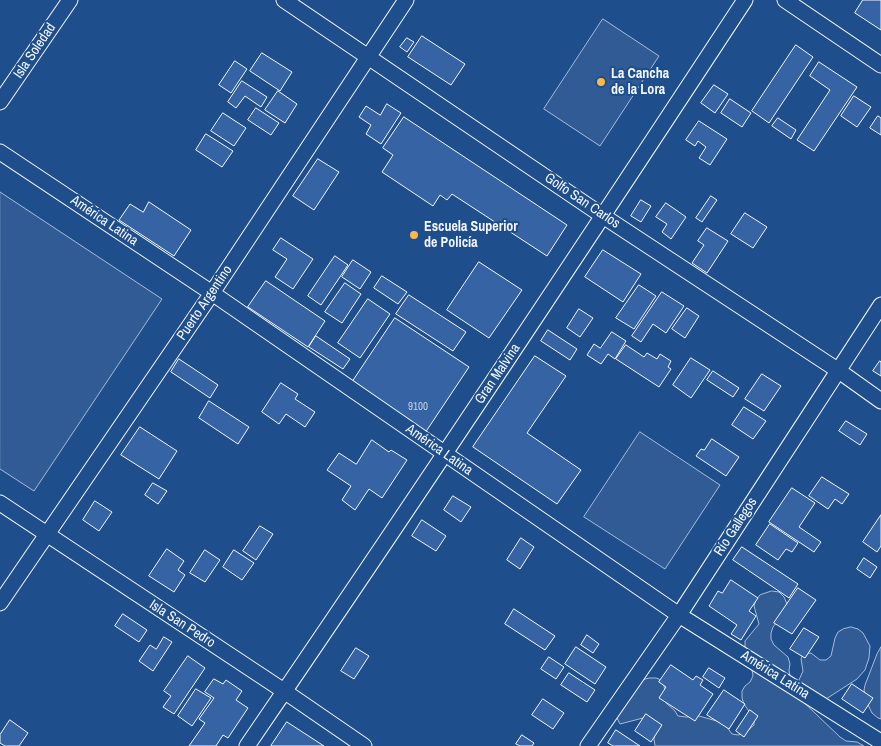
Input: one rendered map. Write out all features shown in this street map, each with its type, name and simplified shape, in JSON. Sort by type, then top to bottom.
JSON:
[{"type":"street","name":"Isla Soledad","points":[[0,102],[70,0]]},
{"type":"street","name":"Golfo San Carlos","points":[[284,0],[881,401]]},
{"type":"street","name":"Puerto Argentino","points":[[0,603],[212,293],[406,0]]},
{"type":"street","name":"Gran Malvina","points":[[247,746],[604,216],[745,0]]},
{"type":"street","points":[[785,0],[881,65]]},
{"type":"street","name":"América Latina","points":[[0,152],[212,293],[679,615],[881,742]]},
{"type":"street","name":"Río Gallegos","points":[[588,746],[679,615],[881,305]]},
{"type":"street","name":"Isla San Pedro","points":[[0,503],[364,746]]},
{"type":"shaded area","name":"La Cancha de la Lora","points":[[603,19],[659,56],[600,146],[544,109]]},
{"type":"shaded area","points":[[0,192],[162,299],[34,491],[0,469]]},
{"type":"shaded area","points":[[640,432],[720,485],[665,569],[584,517]]},
{"type":"shaded area","points":[[772,591],[779,592],[787,604],[786,611],[773,627],[771,639],[774,645],[788,657],[790,676],[796,695],[840,737],[846,741],[857,742],[864,746],[655,746],[654,739],[657,727],[649,719],[643,718],[620,724],[615,714],[638,681],[656,678],[664,686],[664,701],[678,716],[699,716],[724,723],[732,734],[745,733],[754,725],[754,719],[742,698],[742,691],[753,676],[745,641],[759,624],[754,606],[756,600],[760,595]]},
{"type":"shaded area","points":[[851,627],[863,633],[870,646],[865,670],[857,679],[826,699],[798,682],[803,671],[801,659],[803,654],[811,653],[820,660],[826,660],[831,656],[838,632]]},
{"type":"shaded area","points":[[881,647],[881,719],[872,713],[864,690]]},
{"type":"building","points":[[863,0],[881,0],[881,30],[855,13]]},
{"type":"building","points":[[422,36],[465,64],[451,85],[408,57]]},
{"type":"building","points":[[407,38],[414,42],[407,52],[400,47]]},
{"type":"building","points":[[796,45],[813,57],[769,123],[752,111]]},
{"type":"building","points":[[262,53],[292,72],[280,91],[250,71]]},
{"type":"building","points":[[235,61],[247,69],[231,93],[219,85]]},
{"type":"building","points":[[819,62],[857,87],[814,151],[797,140],[830,90],[810,76]]},
{"type":"building","points":[[242,81],[267,97],[261,107],[245,96],[236,108],[228,102]]},
{"type":"building","points":[[714,85],[728,94],[715,113],[701,103]]},
{"type":"building","points":[[278,91],[297,104],[285,123],[265,110]]},
{"type":"building","points":[[854,96],[871,107],[857,127],[841,116]]},
{"type":"building","points":[[730,99],[751,113],[742,127],[721,113]]},
{"type":"building","points":[[387,104],[401,113],[381,144],[366,134],[371,125],[359,117],[366,106],[380,115]]},
{"type":"building","points":[[256,108],[279,123],[271,135],[248,120]]},
{"type":"building","points":[[223,113],[246,128],[234,146],[211,131]]},
{"type":"building","points":[[878,116],[881,118],[881,135],[870,128]]},
{"type":"building","points":[[404,117],[567,225],[547,256],[452,194],[447,200],[440,195],[433,206],[382,172],[393,155],[383,148]]},
{"type":"building","points":[[778,118],[796,130],[791,139],[772,126]]},
{"type":"building","points":[[699,121],[727,139],[710,165],[699,158],[706,147],[698,141],[695,146],[686,140]]},
{"type":"building","points":[[206,134],[233,151],[222,167],[196,150]]},
{"type":"building","points":[[318,159],[339,172],[314,210],[293,196]]},
{"type":"building","points":[[711,196],[717,200],[702,222],[696,218]]},
{"type":"building","points":[[641,200],[651,206],[641,222],[631,216]]},
{"type":"building","points":[[149,202],[191,230],[174,256],[119,220],[130,204],[143,212]]},
{"type":"building","points":[[666,203],[686,217],[671,239],[662,232],[667,224],[656,217]]},
{"type":"building","points":[[745,213],[767,227],[753,248],[731,234]]},
{"type":"building","points":[[707,228],[728,241],[707,273],[692,263],[704,245],[698,241]]},
{"type":"building","points":[[281,238],[313,259],[293,289],[275,277],[287,259],[273,250]]},
{"type":"building","points":[[603,250],[641,274],[623,302],[585,277]]},
{"type":"building","points":[[335,256],[348,265],[321,305],[308,296]]},
{"type":"building","points":[[353,260],[371,272],[360,289],[342,277]]},
{"type":"building","points":[[479,262],[522,290],[489,338],[447,310]]},
{"type":"building","points":[[382,276],[407,292],[398,304],[374,288]]},
{"type":"building","points":[[266,281],[325,321],[308,347],[248,307]]},
{"type":"building","points":[[345,283],[361,294],[342,323],[325,312]]},
{"type":"building","points":[[639,285],[656,296],[634,329],[616,318]]},
{"type":"building","points":[[662,292],[684,306],[666,333],[653,324],[641,342],[632,336]]},
{"type":"building","points":[[409,295],[466,332],[453,351],[396,314]]},
{"type":"building","points":[[368,299],[390,314],[360,358],[338,343]]},
{"type":"building","points":[[687,308],[699,316],[685,338],[672,329]]},
{"type":"building","points":[[579,309],[593,318],[580,337],[567,328]]},
{"type":"building","points":[[395,318],[469,367],[425,433],[351,384]]},
{"type":"building","points":[[548,330],[577,349],[570,360],[541,341]]},
{"type":"building","points":[[612,332],[626,341],[615,359],[608,354],[601,364],[587,355],[594,344],[600,348]]},
{"type":"building","points":[[316,336],[350,359],[343,369],[309,347]]},
{"type":"building","points":[[626,345],[644,357],[647,353],[657,359],[660,354],[671,361],[668,367],[671,369],[659,387],[616,359]]},
{"type":"building","points":[[535,356],[566,376],[527,433],[581,470],[557,504],[473,447]]},
{"type":"building","points":[[691,358],[710,370],[691,398],[673,385]]},
{"type":"building","points":[[179,359],[218,385],[210,398],[171,372]]},
{"type":"building","points":[[881,362],[881,376],[873,371]]},
{"type":"building","points":[[713,371],[739,388],[733,397],[707,380]]},
{"type":"building","points":[[762,374],[781,386],[764,411],[745,399]]},
{"type":"building","points":[[281,383],[298,394],[295,399],[315,412],[305,427],[286,414],[279,424],[262,412]]},
{"type":"building","points":[[209,401],[249,427],[238,444],[199,418]]},
{"type":"building","points":[[744,407],[766,421],[753,439],[732,425]]},
{"type":"building","points":[[846,421],[867,434],[860,445],[839,431]]},
{"type":"building","points":[[140,427],[177,451],[159,479],[121,455]]},
{"type":"building","points":[[712,439],[739,457],[726,476],[696,456],[701,449],[704,450]]},
{"type":"building","points":[[372,440],[389,452],[391,450],[407,460],[382,498],[369,489],[355,510],[342,500],[351,486],[327,470],[339,453],[356,464]]},
{"type":"building","points":[[822,477],[849,494],[842,504],[835,499],[828,509],[809,496]]},
{"type":"building","points":[[153,483],[167,491],[158,504],[145,495]]},
{"type":"building","points":[[792,488],[815,503],[799,527],[821,542],[814,552],[769,522]]},
{"type":"building","points":[[453,496],[471,507],[461,522],[444,510]]},
{"type":"building","points":[[95,501],[112,512],[99,531],[83,520]]},
{"type":"building","points":[[881,515],[881,546],[877,552],[863,542]]},
{"type":"building","points":[[422,520],[446,536],[436,551],[412,536]]},
{"type":"building","points":[[770,524],[798,543],[792,552],[786,549],[778,560],[756,545]]},
{"type":"building","points":[[260,526],[273,534],[256,560],[243,551]]},
{"type":"building","points":[[521,538],[534,547],[520,569],[507,560]]},
{"type":"building","points":[[742,547],[798,584],[789,598],[733,560]]},
{"type":"building","points":[[167,549],[184,561],[178,570],[185,575],[174,592],[149,576]]},
{"type":"building","points":[[205,550],[220,560],[205,582],[190,573]]},
{"type":"building","points":[[234,550],[254,563],[242,580],[223,567]]},
{"type":"building","points":[[864,558],[877,567],[870,578],[857,569]]},
{"type":"building","points":[[731,580],[758,598],[749,611],[756,616],[741,640],[731,634],[737,625],[709,606],[718,591],[722,593]]},
{"type":"building","points":[[798,588],[816,600],[792,634],[774,623]]},
{"type":"building","points":[[514,609],[555,636],[545,650],[505,624]]},
{"type":"building","points":[[123,614],[147,630],[139,642],[115,626]]},
{"type":"building","points":[[804,628],[819,637],[805,658],[790,649]]},
{"type":"building","points":[[587,635],[599,644],[593,653],[581,645]]},
{"type":"building","points":[[164,637],[172,642],[153,671],[139,661],[150,645],[156,649]]},
{"type":"building","points":[[576,647],[606,667],[595,684],[565,664]]},
{"type":"building","points":[[356,648],[369,656],[354,679],[341,671]]},
{"type":"building","points":[[188,656],[205,668],[174,714],[163,707],[171,696],[164,691]]},
{"type":"building","points":[[549,657],[564,667],[556,679],[541,669]]},
{"type":"building","points":[[671,665],[693,680],[696,676],[703,680],[700,685],[713,694],[695,721],[659,698],[666,687],[659,682]]},
{"type":"building","points":[[709,668],[725,678],[719,688],[703,677]]},
{"type":"building","points":[[569,673],[595,690],[587,702],[561,685]]},
{"type":"building","points":[[214,679],[223,684],[226,680],[242,691],[236,700],[248,708],[228,738],[223,735],[216,746],[189,746],[205,723],[199,719],[214,698],[205,692]]},
{"type":"building","points":[[852,684],[873,698],[863,713],[842,699]]},
{"type":"building","points":[[196,689],[211,698],[192,726],[178,716]]},
{"type":"building","points":[[724,690],[745,704],[729,729],[707,715]]},
{"type":"building","points":[[543,699],[564,713],[553,729],[532,715]]},
{"type":"building","points":[[750,710],[758,716],[744,737],[736,731]]},
{"type":"building","points":[[646,714],[662,725],[651,742],[635,731]]},
{"type":"building","points":[[10,720],[28,733],[19,746],[5,746],[0,743],[0,735]]},
{"type":"building","points":[[287,722],[324,746],[271,746]]},
{"type":"building","points":[[616,730],[640,746],[613,746],[608,743]]},
{"type":"building","points":[[522,735],[534,743],[532,746],[516,744]]},
{"type":"place","name":"La Cancha de la Lora","points":[[601,82]]},
{"type":"place","name":"Escuela Superior de Policía","points":[[414,235]]}]
